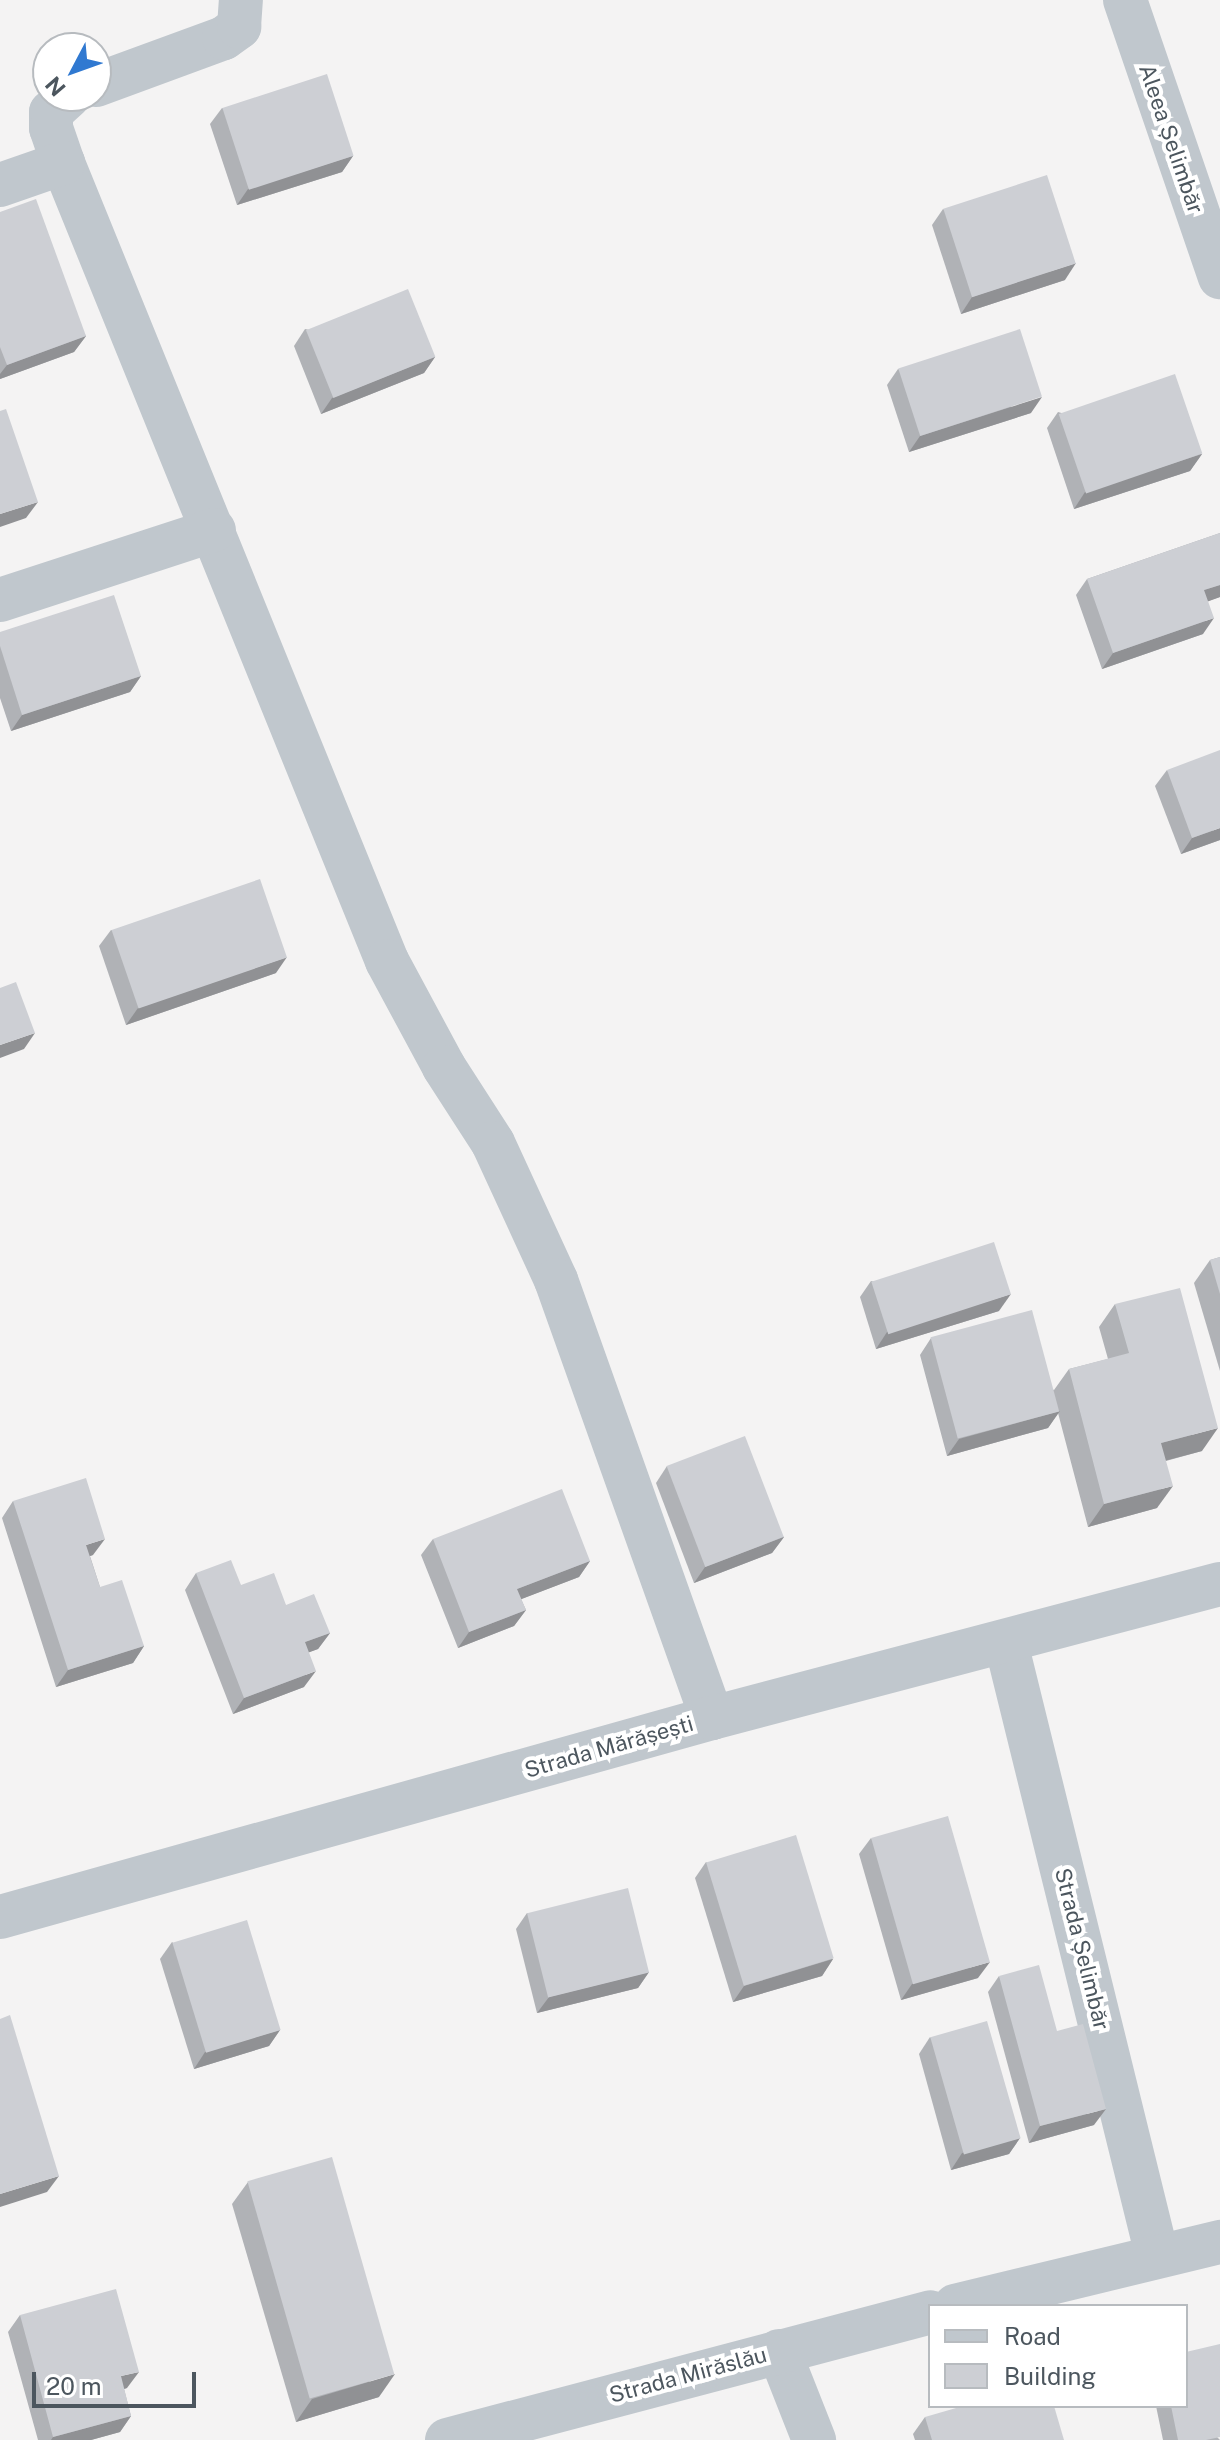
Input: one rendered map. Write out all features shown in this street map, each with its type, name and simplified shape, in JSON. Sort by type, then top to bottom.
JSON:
[{"type":"street","points":[[112,79],[224,38],[239,27],[241,0]]},
{"type":"street","name":"Aleea Șelimbăr","points":[[1125,0],[1220,277]]},
{"type":"street","points":[[51,112],[51,128],[63,163],[387,961],[444,1067],[493,1143],[556,1280],[712,1718]]},
{"type":"street","points":[[0,185],[63,163]]},
{"type":"street","points":[[0,600],[214,530]]},
{"type":"street","name":"Strada Mărășești","points":[[0,1917],[712,1718],[1006,1643],[1220,1584]]},
{"type":"street","name":"Strada Șelimbăr","points":[[1006,1643],[1157,2255]]},
{"type":"street","points":[[963,2304],[1220,2242]]},
{"type":"street","name":"Strada Mirăslău","points":[[447,2440],[928,2313]]},
{"type":"street","points":[[779,2351],[814,2440]]},
{"type":"building","points":[[327,74],[354,156],[249,190],[222,108]]},
{"type":"building","points":[[1047,175],[1076,263],[972,297],[943,209]]},
{"type":"building","points":[[36,199],[86,336],[7,365],[0,347],[0,212]]},
{"type":"building","points":[[408,289],[435,357],[333,398],[306,330]]},
{"type":"building","points":[[1020,329],[1042,397],[920,436],[898,369]]},
{"type":"building","points":[[1175,374],[1202,453],[1086,493],[1059,414]]},
{"type":"building","points":[[6,409],[38,502],[0,514],[0,411]]},
{"type":"building","points":[[1220,533],[1220,585],[1204,590],[1214,618],[1113,653],[1087,579]]},
{"type":"building","points":[[114,595],[141,676],[22,715],[0,646],[0,632]]},
{"type":"building","points":[[1220,750],[1220,828],[1192,838],[1167,770]]},
{"type":"building","points":[[260,879],[287,957],[139,1009],[112,930]]},
{"type":"building","points":[[16,982],[35,1033],[0,1045],[0,988]]},
{"type":"building","points":[[994,1242],[1011,1294],[888,1334],[871,1282]]},
{"type":"building","points":[[1220,1257],[1220,1294],[1210,1260]]},
{"type":"building","points":[[1180,1288],[1218,1428],[1161,1443],[1173,1486],[1104,1504],[1069,1369],[1129,1353],[1115,1304]]},
{"type":"building","points":[[1032,1310],[1059,1411],[958,1439],[931,1337]]},
{"type":"building","points":[[745,1436],[784,1537],[705,1567],[667,1466]]},
{"type":"building","points":[[86,1478],[105,1539],[86,1545],[100,1587],[122,1580],[144,1646],[68,1670],[13,1501]]},
{"type":"building","points":[[562,1489],[590,1561],[517,1589],[526,1610],[469,1632],[433,1539]]},
{"type":"building","points":[[231,1560],[241,1585],[274,1573],[286,1605],[314,1594],[330,1633],[305,1642],[316,1671],[244,1698],[196,1573]]},
{"type":"building","points":[[948,1816],[990,1962],[913,1984],[871,1838]]},
{"type":"building","points":[[796,1835],[834,1958],[744,1986],[706,1862]]},
{"type":"building","points":[[628,1888],[649,1972],[548,1998],[527,1913]]},
{"type":"building","points":[[247,1920],[281,2030],[206,2053],[172,1943]]},
{"type":"building","points":[[1039,1965],[1057,2031],[1083,2024],[1106,2109],[1040,2126],[999,1976]]},
{"type":"building","points":[[10,2015],[59,2176],[0,2194],[0,2019]]},
{"type":"building","points":[[987,2021],[1021,2138],[964,2155],[930,2037]]},
{"type":"building","points":[[332,2157],[394,2374],[310,2399],[247,2181]]},
{"type":"building","points":[[116,2289],[139,2372],[121,2376],[131,2416],[53,2437],[20,2315]]},
{"type":"building","points":[[1220,2344],[1220,2437],[1178,2440],[1171,2408],[1188,2408],[1188,2352]]},
{"type":"building","points":[[956,2408],[1055,2408],[1064,2440],[932,2440],[925,2417]]}]
